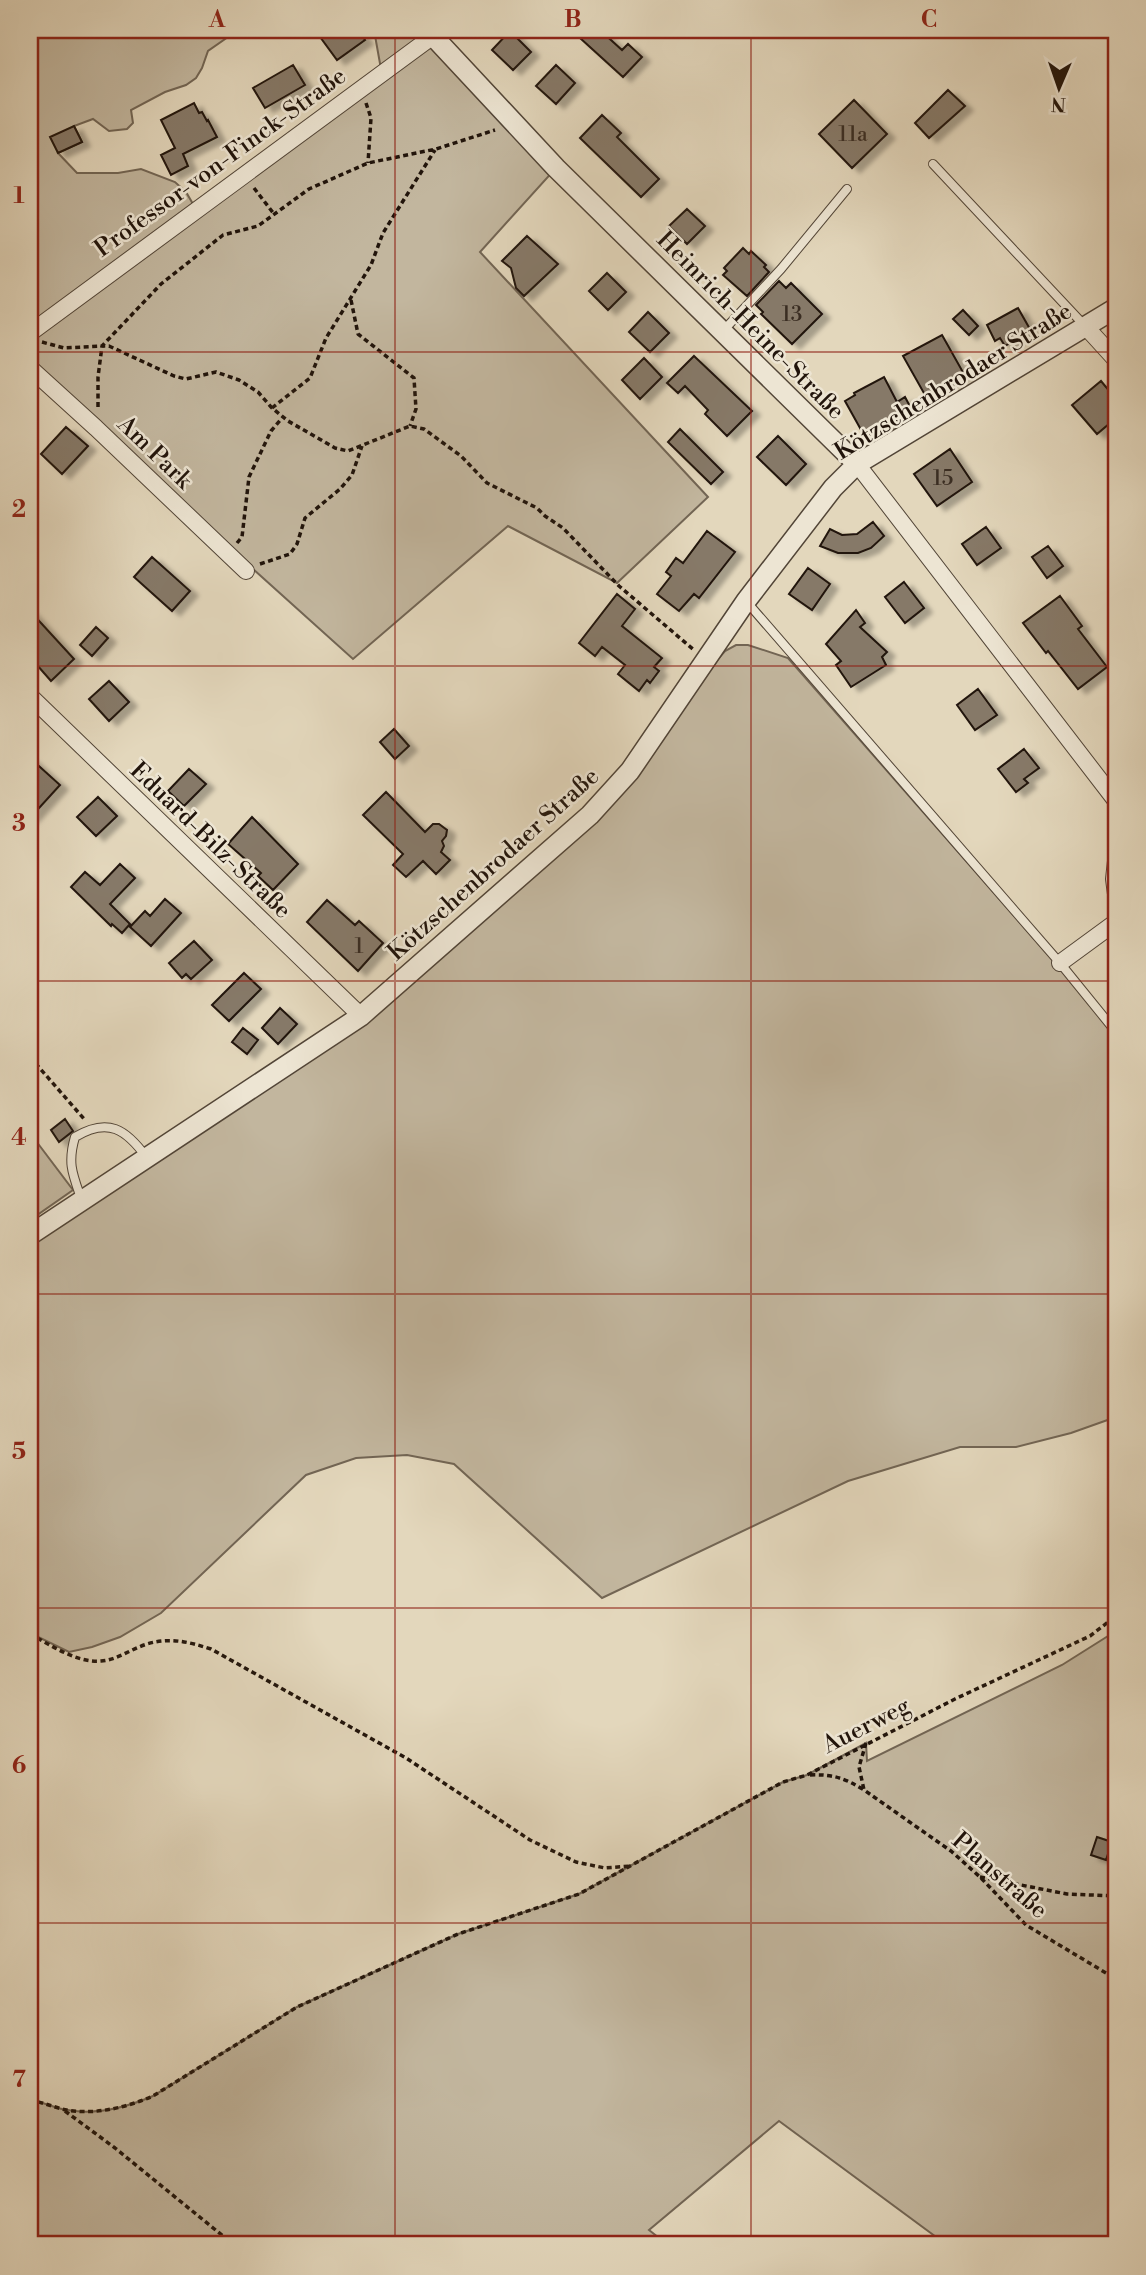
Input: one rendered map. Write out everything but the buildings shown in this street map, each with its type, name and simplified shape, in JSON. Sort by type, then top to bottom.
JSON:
[{"type":"street","name":"Professor-von-Finck-Straße","points":[[33,336],[436,33]]},
{"type":"street","name":"Heinrich-Heine-Straße","points":[[436,33],[556,169],[857,464],[1116,801]]},
{"type":"street","name":"Kötzschenbrodaer Straße","points":[[30,1236],[361,1016],[590,815],[630,771],[746,601],[833,488],[857,464],[1116,308]]},
{"type":"street","points":[[1086,327],[1116,360]]},
{"type":"street","name":"Am Park","points":[[30,368],[246,571]]},
{"type":"street","name":"Eduard-Bilz-Straße","points":[[30,696],[361,1016]]},
{"type":"street","points":[[1116,862],[1116,894]]},
{"type":"street","points":[[1060,963],[1116,922]]},
{"type":"lane","points":[[933,164],[1086,327]]},
{"type":"lane","points":[[722,332],[781,269],[847,189]]},
{"type":"lane","points":[[746,601],[1060,963],[1116,1032]]},
{"type":"lane","points":[[82,1201],[69,1155],[75,1137],[92,1127],[110,1127],[129,1138],[148,1158]]},
{"type":"path","points":[[358,91],[368,105],[371,118],[368,163]]},
{"type":"path","points":[[96,428],[102,346],[161,284],[223,235],[258,226],[309,189],[368,163],[436,149],[493,131],[512,121]]},
{"type":"path","points":[[272,408],[310,378],[326,338],[372,265],[383,233],[436,149]]},
{"type":"path","points":[[244,175],[274,214]]},
{"type":"path","points":[[351,299],[358,334],[414,379],[416,409],[410,426]]},
{"type":"path","points":[[33,336],[47,345],[64,348],[109,346],[186,379],[216,372],[239,380],[258,392],[283,417],[335,448],[348,451],[410,426],[424,429],[461,456],[487,483],[537,508],[563,528],[619,586],[706,660]]},
{"type":"path","points":[[229,555],[242,537],[249,477],[271,431],[283,417]]},
{"type":"path","points":[[246,571],[290,554],[297,544],[305,518],[340,489],[352,475],[362,446]]},
{"type":"path","points":[[30,1057],[92,1127]]},
{"type":"path","name":"Auerweg","points":[[63,2109],[86,2112],[130,2105],[153,2096],[296,2007],[458,1934],[579,1894],[783,1782],[807,1775],[866,1743],[1090,1636],[1116,1616]]},
{"type":"path","points":[[30,1634],[77,1657],[101,1661],[148,1643],[178,1639],[211,1649],[406,1758],[530,1840],[576,1862],[605,1868],[633,1866]]},
{"type":"path","points":[[864,1790],[859,1767],[866,1743]]},
{"type":"path","name":"Planstraße","points":[[807,1775],[830,1774],[848,1780],[864,1790],[951,1851],[981,1877],[1026,1925],[1116,1979]]},
{"type":"path","points":[[981,1877],[1067,1894],[1116,1896]]},
{"type":"path","points":[[30,2100],[63,2109],[234,2245]]},
{"type":"shaded area","points":[[30,30],[238,30],[208,51],[196,78],[131,110],[133,123],[127,129],[109,131],[93,119],[74,126],[82,142],[58,153],[77,173],[118,173],[141,169],[175,182],[186,192],[193,204],[381,69],[374,30],[440,30],[556,168],[480,252],[708,497],[617,583],[508,526],[353,659],[30,368]]},
{"type":"shaded area","points":[[736,645],[748,645],[788,658],[1116,1032],[1116,1417],[1071,1433],[1016,1447],[960,1447],[848,1481],[602,1598],[454,1464],[407,1455],[356,1458],[306,1475],[161,1613],[120,1637],[69,1652],[30,1633],[30,1244],[354,1030],[529,876],[725,651]]},
{"type":"shaded area","points":[[30,1133],[73,1190],[30,1220]]},
{"type":"shaded area","points":[[1116,1631],[1116,2245],[947,2245],[779,2121],[649,2230],[668,2245],[30,2245],[30,2100],[85,2112],[120,2107],[153,2096],[297,2007],[458,1934],[579,1894],[783,1782],[807,1775],[866,1743],[867,1761],[1062,1665]]}]
